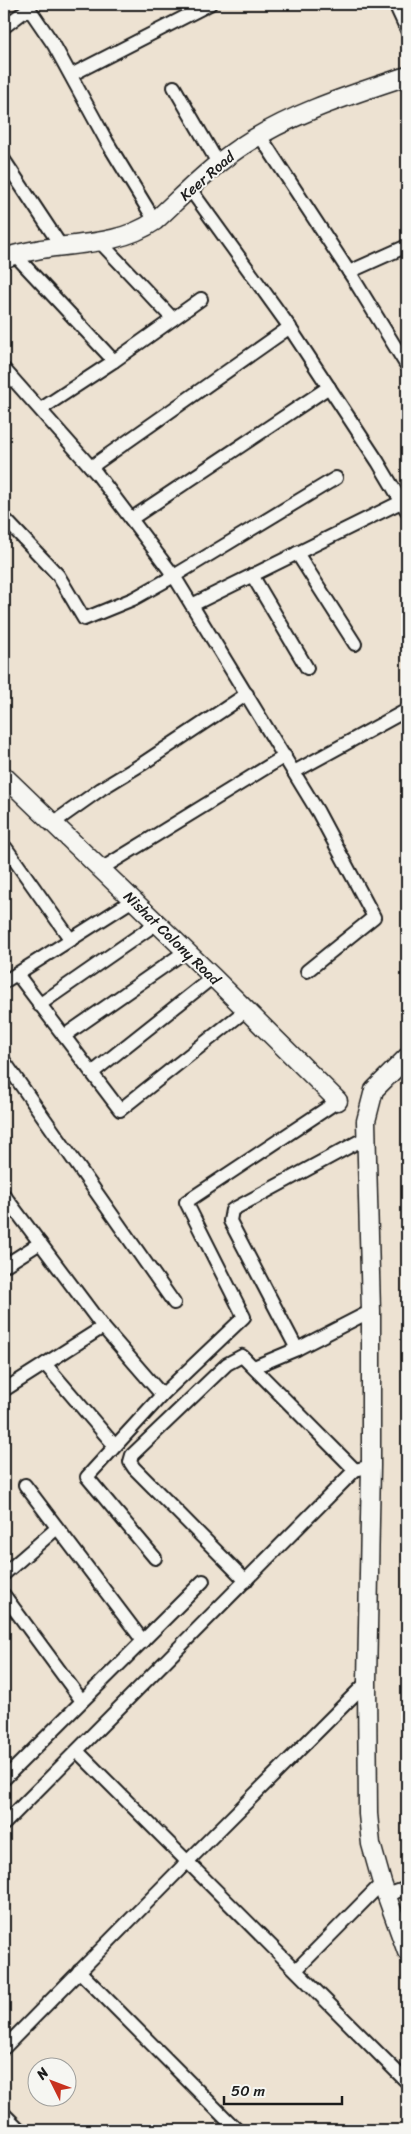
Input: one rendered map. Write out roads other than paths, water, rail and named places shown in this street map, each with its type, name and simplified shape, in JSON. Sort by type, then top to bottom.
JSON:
[{"type":"street","points":[[71,75],[210,4]]},
{"type":"street","points":[[395,4],[407,30]]},
{"type":"street","points":[[4,28],[27,6],[54,45],[107,142],[155,221]]},
{"type":"street","name":"Keer Road","points":[[7,256],[61,246],[100,242],[133,234],[155,221],[218,163],[260,136],[344,97],[407,76]]},
{"type":"street","points":[[174,87],[218,163]]},
{"type":"street","points":[[260,136],[405,358]]},
{"type":"street","points":[[4,160],[61,246]]},
{"type":"street","points":[[190,189],[290,327],[405,503],[297,553],[192,605]]},
{"type":"street","points":[[100,242],[173,319]]},
{"type":"street","points":[[349,272],[407,246]]},
{"type":"street","points":[[7,256],[114,361]]},
{"type":"street","points":[[41,409],[114,361],[201,299]]},
{"type":"street","points":[[91,467],[290,327]]},
{"type":"street","points":[[4,369],[91,467],[174,576],[318,812],[374,917],[307,971]]},
{"type":"street","points":[[130,518],[329,387]]},
{"type":"street","points":[[4,519],[58,575],[84,619],[133,599],[336,478]]},
{"type":"street","points":[[297,553],[355,644]]},
{"type":"street","points":[[252,575],[307,668]]},
{"type":"street","points":[[53,823],[101,789],[247,694]]},
{"type":"street","points":[[294,772],[407,710]]},
{"type":"street","points":[[101,869],[285,756]]},
{"type":"street","name":"Nishat Colony Road","points":[[4,776],[213,977],[338,1102]]},
{"type":"street","points":[[6,848],[71,940]]},
{"type":"street","points":[[4,982],[133,900]]},
{"type":"street","points":[[40,1005],[157,924]]},
{"type":"street","points":[[64,1036],[186,951]]},
{"type":"street","points":[[16,974],[120,1110],[246,1010]]},
{"type":"street","points":[[92,1073],[213,977]]},
{"type":"street","points":[[407,1058],[374,1090],[367,1129],[371,1311],[363,1468],[370,1844],[407,1952]]},
{"type":"street","points":[[4,1061],[174,1303]]},
{"type":"street","points":[[155,1558],[87,1477],[162,1395],[244,1318],[186,1202],[338,1102]]},
{"type":"street","points":[[297,1349],[230,1221],[232,1210],[367,1129]]},
{"type":"street","points":[[6,1204],[40,1243],[103,1327],[162,1395]]},
{"type":"street","points":[[4,1266],[40,1243]]},
{"type":"street","points":[[254,1367],[297,1349],[371,1311]]},
{"type":"street","points":[[4,1390],[103,1327]]},
{"type":"street","points":[[246,1581],[130,1462],[132,1455],[227,1364],[242,1356],[363,1468]]},
{"type":"street","points":[[45,1364],[115,1446]]},
{"type":"street","points":[[4,1824],[246,1581],[363,1468]]},
{"type":"street","points":[[24,1485],[142,1641]]},
{"type":"street","points":[[4,1574],[57,1528]]},
{"type":"street","points":[[4,1779],[203,1581]]},
{"type":"street","points":[[4,1595],[82,1702]]},
{"type":"street","points":[[4,2048],[367,1682]]},
{"type":"street","points":[[77,1751],[407,2082]]},
{"type":"street","points":[[296,1970],[384,1889],[407,1888]]},
{"type":"street","points":[[79,1971],[237,2130]]},
{"type":"street","points":[[4,2114],[20,2130]]}]
